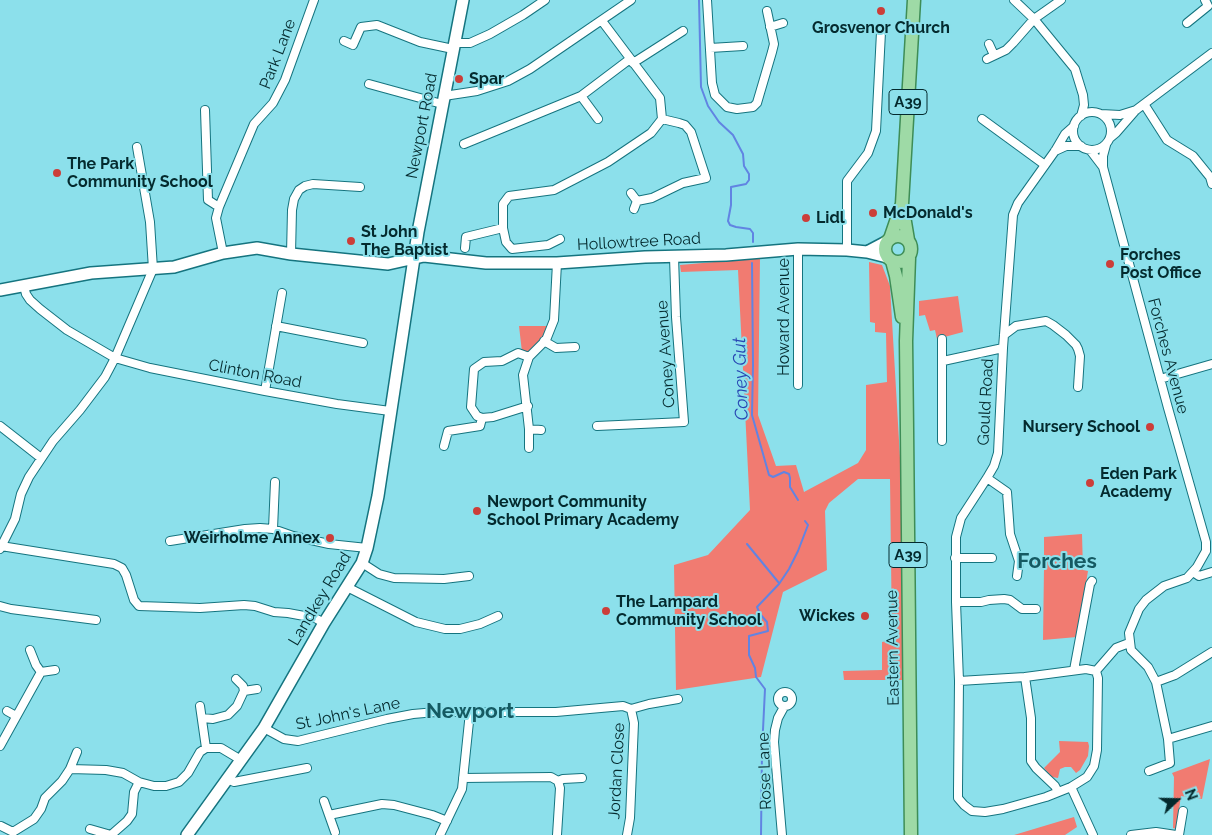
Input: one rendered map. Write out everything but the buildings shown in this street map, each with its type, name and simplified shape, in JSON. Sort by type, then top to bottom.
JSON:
[{"type":"main road","name":"Newport Road","points":[[414,258],[463,0]]},
{"type":"main road","name":"A39","points":[[908,240],[902,204],[914,0]]},
{"type":"main road","name":"A39","points":[[888,241],[902,204]]},
{"type":"main road","points":[[867,252],[888,241],[899,236],[908,240],[911,249],[909,258],[901,263],[889,259],[885,247],[888,241]]},
{"type":"main road","name":"Hollowtree Road","points":[[0,290],[91,273],[174,267],[223,253],[256,248],[291,254],[388,264],[424,256],[486,263],[557,263],[644,257],[726,255],[798,249],[867,252],[889,259]]},
{"type":"main road","name":"Landkey Road","points":[[187,835],[264,728],[324,623],[362,563],[367,548],[381,477],[414,258]]},
{"type":"main road","name":"Eastern Avenue","points":[[909,258],[906,341],[911,835]]},
{"type":"main road","name":"Eastern Avenue","points":[[889,259],[896,276],[906,341]]},
{"type":"street","name":"Park Lane","points":[[223,253],[216,218],[254,124],[273,103],[285,80],[314,0]]},
{"type":"street","points":[[344,41],[353,45],[361,27],[377,25],[420,42],[454,46],[470,43],[523,16],[545,0]]},
{"type":"street","points":[[369,84],[443,100],[508,81],[530,69],[602,21],[622,3],[631,0]]},
{"type":"street","points":[[707,0],[712,83],[715,96],[727,107],[737,109],[753,107],[756,103],[772,52],[774,44],[767,11]]},
{"type":"street","points":[[1014,0],[1034,19],[1075,69],[1084,105],[1081,116],[1074,126],[1074,136],[1081,146]]},
{"type":"street","points":[[989,44],[991,57],[1006,50],[1034,19],[1061,0]]},
{"type":"street","points":[[1186,23],[1208,3]]},
{"type":"street","points":[[560,239],[548,245],[512,249],[506,242],[503,228],[503,204],[509,196],[554,190],[608,162],[651,133],[662,119],[660,98],[602,21]]},
{"type":"street","points":[[770,27],[783,23]]},
{"type":"street","points":[[464,144],[580,96],[632,61],[683,31]]},
{"type":"street","points":[[847,250],[847,181],[868,153],[876,131],[881,32]]},
{"type":"street","points":[[710,48],[744,46]]},
{"type":"street","points":[[1055,151],[1066,146],[1081,146],[1090,150],[1106,145],[1110,138],[1136,110],[1212,53]]},
{"type":"street","points":[[1083,95],[1099,114],[1107,119],[1111,126],[1110,138]]},
{"type":"street","points":[[580,96],[598,119]]},
{"type":"street","points":[[1144,104],[1167,140],[1193,156],[1211,179]]},
{"type":"street","points":[[205,110],[208,200],[220,207]]},
{"type":"street","points":[[1081,116],[1088,112],[1120,115],[1136,110]]},
{"type":"street","points":[[637,200],[652,198],[683,183],[706,181],[690,132],[685,125],[662,119]]},
{"type":"street","points":[[982,119],[1045,165]]},
{"type":"street","name":"Gould Road","points":[[1058,792],[1023,804],[986,812],[972,811],[958,798],[959,680],[955,558],[956,537],[961,518],[994,466],[998,453],[1003,348],[1013,215],[1018,203],[1065,134],[1074,126]]},
{"type":"street","name":"Forches Avenue","points":[[1106,145],[1103,156],[1103,168],[1209,552]]},
{"type":"street","points":[[136,147],[150,222],[153,269],[105,377],[41,458],[29,477],[21,494],[15,519],[1,548],[114,564],[122,568],[134,600],[139,606],[200,608],[255,606],[274,612],[315,618],[324,623]]},
{"type":"street","name":"Forches Avenue","points":[[1090,150],[1103,168]]},
{"type":"street","points":[[291,254],[292,210],[294,199],[299,190],[313,184],[360,187]]},
{"type":"street","points":[[631,193],[637,200]]},
{"type":"street","points":[[634,209],[637,200]]},
{"type":"street","points":[[465,248],[466,237],[503,228]]},
{"type":"street","name":"Howard Avenue","points":[[798,249],[798,385]]},
{"type":"street","name":"Coney Avenue","points":[[596,426],[684,422],[676,317],[674,257]]},
{"type":"street","points":[[529,448],[528,406],[524,375],[529,357],[544,341],[554,320],[557,263]]},
{"type":"street","name":"Clinton Road","points":[[24,286],[26,294],[40,309],[68,330],[115,358],[150,368],[265,391],[390,411]]},
{"type":"street","points":[[265,391],[282,293]]},
{"type":"street","points":[[1005,318],[1016,326]]},
{"type":"street","points":[[1004,336],[1016,326],[1046,321],[1066,335],[1076,345],[1080,356],[1078,387]]},
{"type":"street","points":[[276,326],[363,343]]},
{"type":"street","points":[[942,340],[942,441]]},
{"type":"street","points":[[544,341],[556,348],[575,347]]},
{"type":"street","points":[[943,361],[1003,348]]},
{"type":"street","points":[[528,406],[493,418],[477,416],[471,407],[474,368],[484,362],[502,361],[518,353],[529,357]]},
{"type":"street","points":[[1160,379],[1212,364]]},
{"type":"street","points":[[444,446],[448,431],[480,426],[482,418]]},
{"type":"street","points":[[0,426],[41,458]]},
{"type":"street","points":[[529,429],[540,430]]},
{"type":"street","points":[[987,478],[1007,492],[1010,534],[1019,561],[1017,576]]},
{"type":"street","points":[[273,529],[275,482]]},
{"type":"street","points":[[170,540],[245,529],[273,529],[312,541],[367,548]]},
{"type":"street","points":[[1149,771],[1170,763],[1168,739],[1156,682],[1148,667],[1131,650],[1129,633],[1146,600],[1164,586],[1187,578],[1209,552]]},
{"type":"street","points":[[955,558],[992,558]]},
{"type":"street","points":[[362,563],[379,574],[394,578],[444,579],[469,576]]},
{"type":"street","points":[[1193,572],[1199,576],[1212,572]]},
{"type":"street","points":[[1074,670],[1092,581]]},
{"type":"street","points":[[347,587],[416,622],[445,629],[460,629],[480,624],[498,616]]},
{"type":"street","points":[[956,602],[983,605],[989,600],[1004,599],[1010,600],[1022,609],[1036,609]]},
{"type":"street","points":[[0,606],[96,620]]},
{"type":"street","points":[[84,618],[85,609]]},
{"type":"street","points":[[1096,671],[1116,648],[1129,643]]},
{"type":"street","points":[[30,650],[36,666],[42,672]]},
{"type":"street","points":[[1156,682],[1175,675],[1212,652]]},
{"type":"street","points":[[959,680],[1025,677],[1086,669],[1096,671]]},
{"type":"street","points":[[42,672],[56,670]]},
{"type":"street","points":[[1025,677],[1031,718],[1031,760],[1036,768],[1055,786],[1058,792],[1071,787],[1087,776],[1094,766],[1097,750],[1098,678],[1096,671]]},
{"type":"street","points":[[0,746],[42,672]]},
{"type":"street","points":[[202,718],[213,719],[228,715],[237,706],[244,691],[243,686],[236,679]]},
{"type":"street","points":[[244,691],[257,689]]},
{"type":"street","name":"St John's Lane","points":[[264,728],[284,739],[298,741],[404,716],[436,712],[556,712],[624,706],[631,709],[678,699]]},
{"type":"street","points":[[200,706],[206,748]]},
{"type":"street","name":"Rose Lane","points":[[782,835],[774,742],[778,718],[784,707]]},
{"type":"street","name":"Jordan Close","points":[[627,835],[630,818],[634,723],[631,709]]},
{"type":"street","points":[[7,711],[16,716]]},
{"type":"street","points":[[440,835],[462,789],[470,712]]},
{"type":"street","points":[[1168,739],[1212,726]]},
{"type":"street","points":[[70,769],[106,770],[123,774],[139,782],[154,786],[166,786],[179,782],[188,772],[200,752],[206,748],[221,748],[241,760]]},
{"type":"street","points":[[1,826],[14,834],[34,819],[41,809],[45,798],[62,781],[70,769],[77,752]]},
{"type":"street","points":[[228,779],[234,782],[307,768]]},
{"type":"street","points":[[463,778],[551,777],[558,781],[560,788],[557,835]]},
{"type":"street","points":[[558,781],[582,778]]},
{"type":"street","points":[[90,829],[111,835],[127,821],[132,814],[134,792],[139,782]]},
{"type":"street","points":[[1071,787],[1093,835]]},
{"type":"street","points":[[324,801],[335,832]]},
{"type":"street","points":[[329,815],[382,804],[422,812],[447,821]]},
{"type":"street","points":[[1131,835],[1156,832],[1177,835],[1183,811]]},
{"type":"shaded area","points":[[760,258],[758,415],[776,466],[796,465],[804,492],[858,463],[866,450],[866,385],[887,382],[886,333],[875,332],[875,323],[870,322],[869,262],[882,265],[890,286],[901,475],[903,680],[844,680],[843,671],[882,670],[882,642],[892,640],[890,479],[858,479],[829,503],[825,511],[827,570],[783,592],[761,677],[676,690],[674,565],[708,555],[750,510],[738,270],[681,272],[680,265]]},
{"type":"shaded area","points":[[958,296],[963,332],[937,339],[935,330],[930,331],[925,315],[919,316],[919,301]]},
{"type":"shaded area","points":[[519,326],[547,326],[542,339],[529,353],[522,352]]},
{"type":"shaded area","points":[[1082,534],[1083,570],[1088,571],[1077,637],[1043,640],[1044,568],[1035,567],[1035,559],[1044,559],[1044,537]]},
{"type":"shaded area","points":[[1059,741],[1088,742],[1089,746],[1088,756],[1080,770],[1076,773],[1071,767],[1065,767],[1060,769],[1058,778],[1052,777],[1044,768],[1060,752]]},
{"type":"shaded area","points":[[1210,759],[1202,799],[1181,796],[1176,829],[1173,828],[1174,777],[1172,773]]},
{"type":"shaded area","points":[[1074,817],[1077,827],[1065,835],[1014,835]]},
{"type":"waterway","name":"Coney Gut","points":[[699,0],[701,87],[708,106],[719,122],[733,135],[743,154],[744,166],[749,174],[749,180],[746,184],[731,187],[731,205],[728,221],[730,225],[750,229],[753,233],[753,242]]},
{"type":"waterway","name":"Coney Gut","points":[[752,263],[752,415],[769,475],[773,477],[784,472],[789,474],[790,487],[798,500]]},
{"type":"waterway","points":[[761,835],[765,689],[756,677],[755,668],[749,655],[749,636],[768,631],[767,622],[757,607],[779,584],[789,569],[808,525],[805,521]]},
{"type":"waterway","points":[[747,544],[779,583]]},
{"type":"place","name":"Grosvenor Church","points":[[881,11]]},
{"type":"place","name":"Spar","points":[[459,79]]},
{"type":"place","name":"The Park Community School","points":[[57,173]]},
{"type":"place","name":"McDonald's","points":[[873,213]]},
{"type":"place","name":"Lidl","points":[[806,218]]},
{"type":"place","name":"St John The Baptist","points":[[351,241]]},
{"type":"place","name":"Forches Post Office","points":[[1110,264]]},
{"type":"place","name":"Nursery School","points":[[1150,427]]},
{"type":"place","name":"Eden Park Academy","points":[[1090,483]]},
{"type":"place","name":"Newport Community School Primary Academy","points":[[477,511]]},
{"type":"place","name":"Weirholme Annex","points":[[330,538]]},
{"type":"place","name":"The Lampard Community School","points":[[606,611]]},
{"type":"place","name":"Wickes","points":[[865,616]]},
{"type":"district","name":"Forches","points":[[1057,562]]},
{"type":"district","name":"Newport","points":[[470,712]]}]
